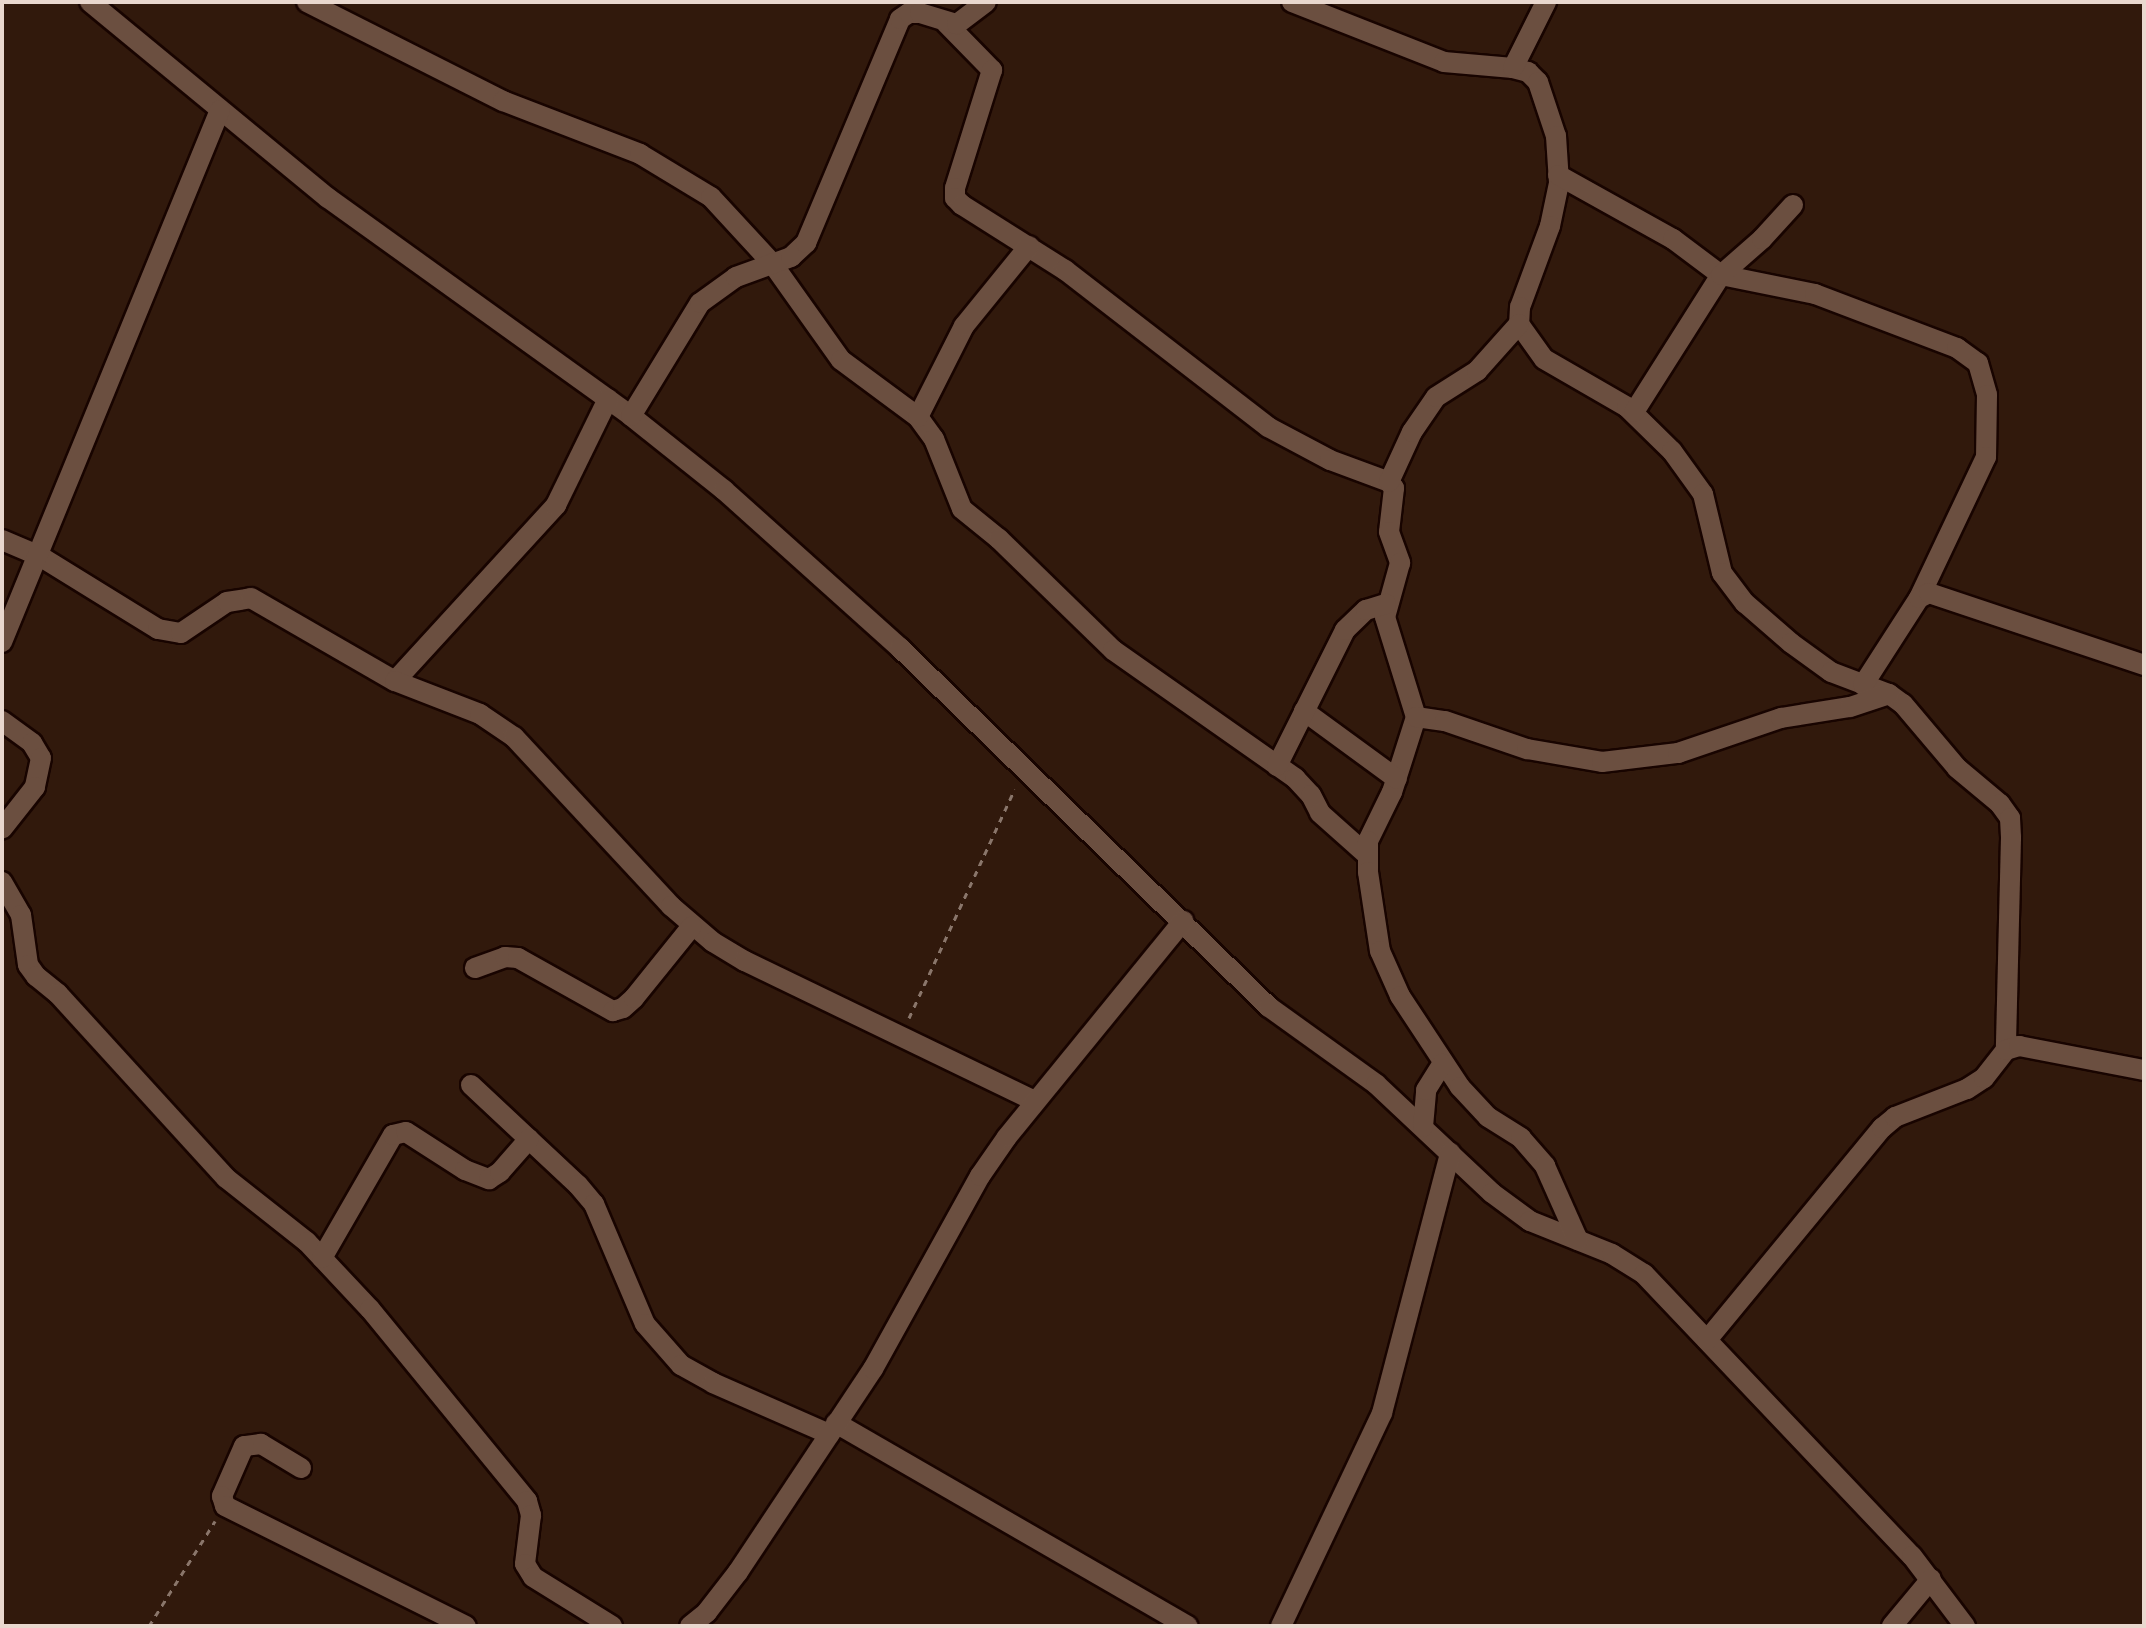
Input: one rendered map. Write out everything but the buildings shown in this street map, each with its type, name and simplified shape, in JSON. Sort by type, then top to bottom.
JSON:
[{"type":"street","points":[[90,2],[328,198],[631,416],[784,542],[900,648],[1278,1015],[1362,1073],[1423,1127],[1471,1176],[1519,1214],[1612,1254],[1644,1274],[1931,1579],[1965,1626]]},
{"type":"street","points":[[307,2],[503,101],[613,143],[676,174],[711,197],[772,263],[841,360],[918,417],[934,439],[962,509],[1125,660],[1304,787],[1320,813],[1366,854]]},
{"type":"street","points":[[631,416],[700,303],[736,277],[791,257],[806,243],[900,19],[909,13],[920,13],[957,24],[986,2]]},
{"type":"street","points":[[1292,2],[1444,62],[1528,72],[1538,82],[1548,104],[1556,136],[1556,206],[1526,287],[1519,324],[1477,371],[1436,397],[1412,432],[1389,482],[1395,497],[1388,520],[1389,532],[1400,563],[1386,604],[1385,617],[1416,717],[1397,779],[1368,841],[1366,854],[1380,951],[1400,996],[1442,1064],[1488,1117],[1535,1152],[1555,1186],[1578,1240]]},
{"type":"street","points":[[1513,68],[1546,2]]},
{"type":"street","points":[[946,23],[992,70],[955,198],[970,212],[1029,246],[1158,338],[1268,427],[1330,460],[1389,482]]},
{"type":"street","points":[[2,642],[220,110]]},
{"type":"street","points":[[1558,175],[1673,239],[1721,275],[1815,294],[1957,348],[1978,363],[1987,395],[1986,457],[1919,598],[1863,685]]},
{"type":"street","points":[[1634,412],[1721,275],[1762,239],[1793,205]]},
{"type":"street","points":[[918,417],[964,326],[1029,246]]},
{"type":"street","points":[[1519,324],[1544,359],[1634,412],[1665,442],[1703,494],[1722,573],[1731,588],[1766,623],[1813,661],[1831,672],[1889,694],[1915,713],[1957,768],[2000,804],[2010,818],[2010,989],[2006,1050],[1984,1078],[1967,1089],[1908,1110],[1882,1128],[1707,1340]]},
{"type":"street","points":[[395,681],[556,505],[608,399]]},
{"type":"street","points":[[2,540],[38,555],[145,624],[169,633],[189,629],[234,599],[263,601],[395,681],[480,714],[514,737],[692,926],[745,961],[1034,1101]]},
{"type":"street","points":[[1919,598],[1929,593],[1942,595],[2144,665]]},
{"type":"street","points":[[1277,766],[1345,630],[1366,610],[1386,604]]},
{"type":"street","points":[[1416,717],[1445,721],[1527,749],[1602,762],[1678,753],[1781,718],[1850,707],[1889,694]]},
{"type":"street","points":[[1304,711],[1397,779]]},
{"type":"street","points":[[2,721],[32,743],[41,758],[35,787],[2,829]]},
{"type":"street","points":[[2,882],[21,915],[28,965],[36,976],[58,994],[226,1178],[322,1258],[370,1309],[527,1501],[531,1515],[525,1564],[533,1577],[612,1626]]},
{"type":"street","points":[[690,1626],[707,1612],[738,1572],[833,1429],[897,1328],[980,1176],[1034,1101],[1183,921]]},
{"type":"street","points":[[475,968],[505,957],[518,958],[613,1011],[623,1008],[634,998],[692,926]]},
{"type":"street","points":[[2006,1050],[2019,1046],[2035,1047],[2144,1070]]},
{"type":"street","points":[[1423,1127],[1426,1090],[1442,1064]]},
{"type":"street","points":[[471,1085],[594,1204],[645,1324],[681,1365],[713,1383],[833,1429],[1188,1626]]},
{"type":"street","points":[[322,1258],[393,1135],[406,1132],[465,1170],[489,1179],[500,1172],[529,1139]]},
{"type":"street","points":[[1281,1626],[1382,1413],[1450,1153]]},
{"type":"street","points":[[301,1468],[261,1444],[244,1446],[222,1496],[225,1506],[466,1626]]},
{"type":"street","points":[[1892,1626],[1931,1579]]},
{"type":"path","points":[[900,1036],[1024,770]]},
{"type":"path","points":[[149,1626],[225,1506]]}]
